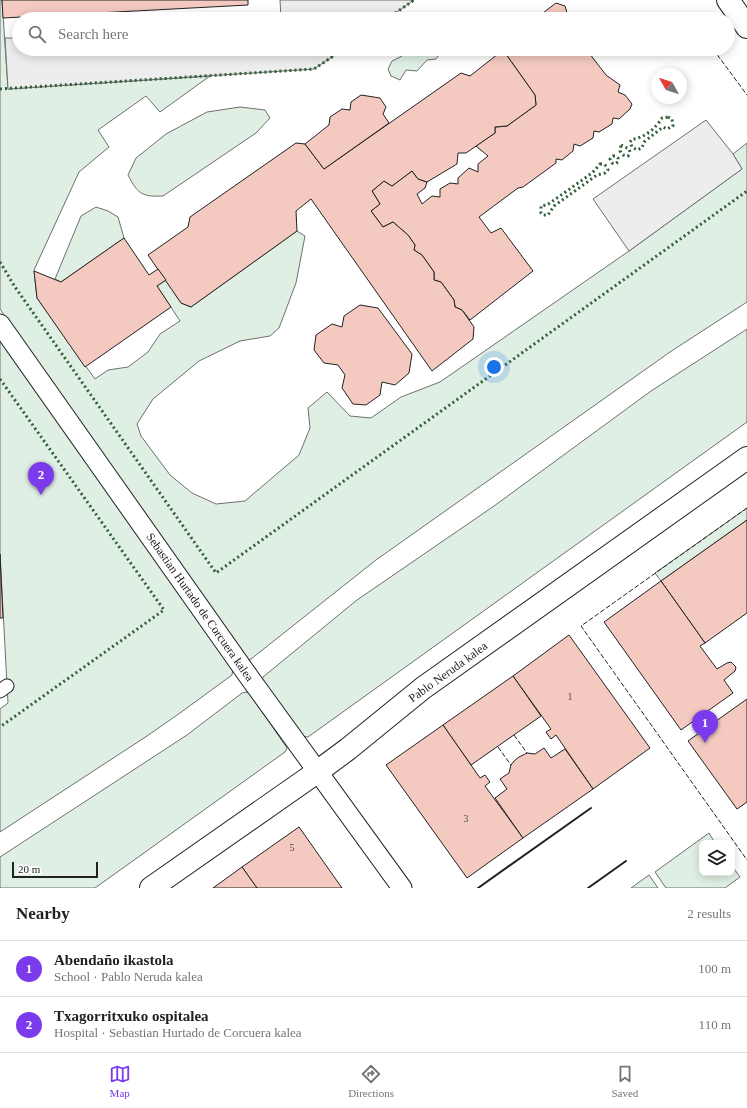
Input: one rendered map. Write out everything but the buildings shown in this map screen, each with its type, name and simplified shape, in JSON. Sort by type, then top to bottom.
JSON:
[{"type":"street","points":[[728,0],[747,27]]},
{"type":"street","name":"Sebastian Hurtado de Corcuera kalea","points":[[0,324],[249,677],[402,888]]},
{"type":"street","name":"Pablo Neruda kalea","points":[[151,888],[317,772],[348,749],[423,688],[747,458]]},
{"type":"green space","points":[[0,0],[2,0],[8,89],[210,76],[160,112],[146,96],[98,130],[109,147],[79,172],[34,270],[37,298],[95,379],[108,370],[128,367],[148,352],[160,334],[180,321],[157,286],[166,280],[181,303],[191,307],[297,231],[305,236],[296,283],[279,328],[270,336],[240,341],[199,361],[153,399],[137,424],[141,436],[170,475],[192,493],[216,504],[245,501],[299,455],[310,428],[308,408],[327,392],[350,416],[371,418],[401,397],[440,382],[629,251],[742,169],[733,154],[747,143],[747,302],[670,352],[376,560],[248,660],[0,309]]},
{"type":"green space","points":[[402,56],[438,56],[436,59],[427,60],[417,71],[406,70],[400,80],[391,76],[388,69],[392,61]]},
{"type":"green space","points":[[240,107],[265,110],[270,118],[256,133],[163,196],[145,195],[138,190],[128,175],[136,158],[166,134],[207,112]]},
{"type":"green space","points":[[96,207],[108,211],[118,217],[124,238],[61,282],[55,279],[81,216]]},
{"type":"green space","points":[[747,329],[747,422],[308,737],[302,736],[262,680],[263,677],[357,600],[494,506],[651,391]]},
{"type":"green space","points":[[0,340],[233,669],[232,675],[180,713],[0,832],[0,709],[8,703],[0,554]]},
{"type":"green space","points":[[747,508],[747,520],[661,581],[655,573]]},
{"type":"green space","points":[[246,692],[250,694],[287,748],[285,752],[95,888],[0,888],[0,857],[187,735],[242,693]]},
{"type":"green space","points":[[709,833],[713,840],[699,840]]},
{"type":"green space","points":[[699,840],[699,876],[735,876],[735,870],[740,877],[725,888],[666,888],[655,872]]},
{"type":"green space","points":[[649,875],[658,888],[631,888]]},
{"type":"shaded area","points":[[280,0],[414,0],[397,12],[281,12]]},
{"type":"shaded area","points":[[5,38],[12,38],[12,56],[334,56],[314,69],[8,89]]},
{"type":"shaded area","points":[[706,120],[733,154],[742,169],[629,251],[593,199]]},
{"type":"hedge","points":[[397,12],[414,0]]},
{"type":"hedge","points":[[0,89],[314,69],[334,56]]},
{"type":"hedge","points":[[668,117],[672,119],[673,126],[667,129],[663,127],[644,142],[642,148],[637,150],[632,147],[630,142],[632,139],[645,135],[653,129],[662,118],[668,117]]},
{"type":"hedge","points":[[621,145],[629,149],[630,152],[628,156],[623,155],[620,151],[621,145]]},
{"type":"hedge","points":[[613,156],[618,158],[618,162],[615,164],[612,163],[610,159],[613,156]]},
{"type":"hedge","points":[[600,164],[604,164],[607,167],[608,170],[605,173],[597,175],[554,206],[548,215],[543,215],[541,213],[541,206],[547,205],[588,176],[600,164]]},
{"type":"hedge","points":[[0,262],[15,287],[216,573],[747,191]]},
{"type":"hedge","points":[[0,379],[164,610],[0,727]]},
{"type":"fence","points":[[718,56],[747,95]]},
{"type":"fence","points":[[747,508],[581,626],[747,860]]},
{"type":"fence","points":[[514,735],[527,753]]},
{"type":"fence","points":[[498,747],[511,765]]},
{"type":"wall","points":[[478,888],[591,808]]},
{"type":"wall","points":[[588,888],[626,861]]},
{"type":"place","name":"Txagorritxuko ospitalea","points":[[41,495]]},
{"type":"place","name":"Abendaño ikastola","points":[[705,743]]}]
